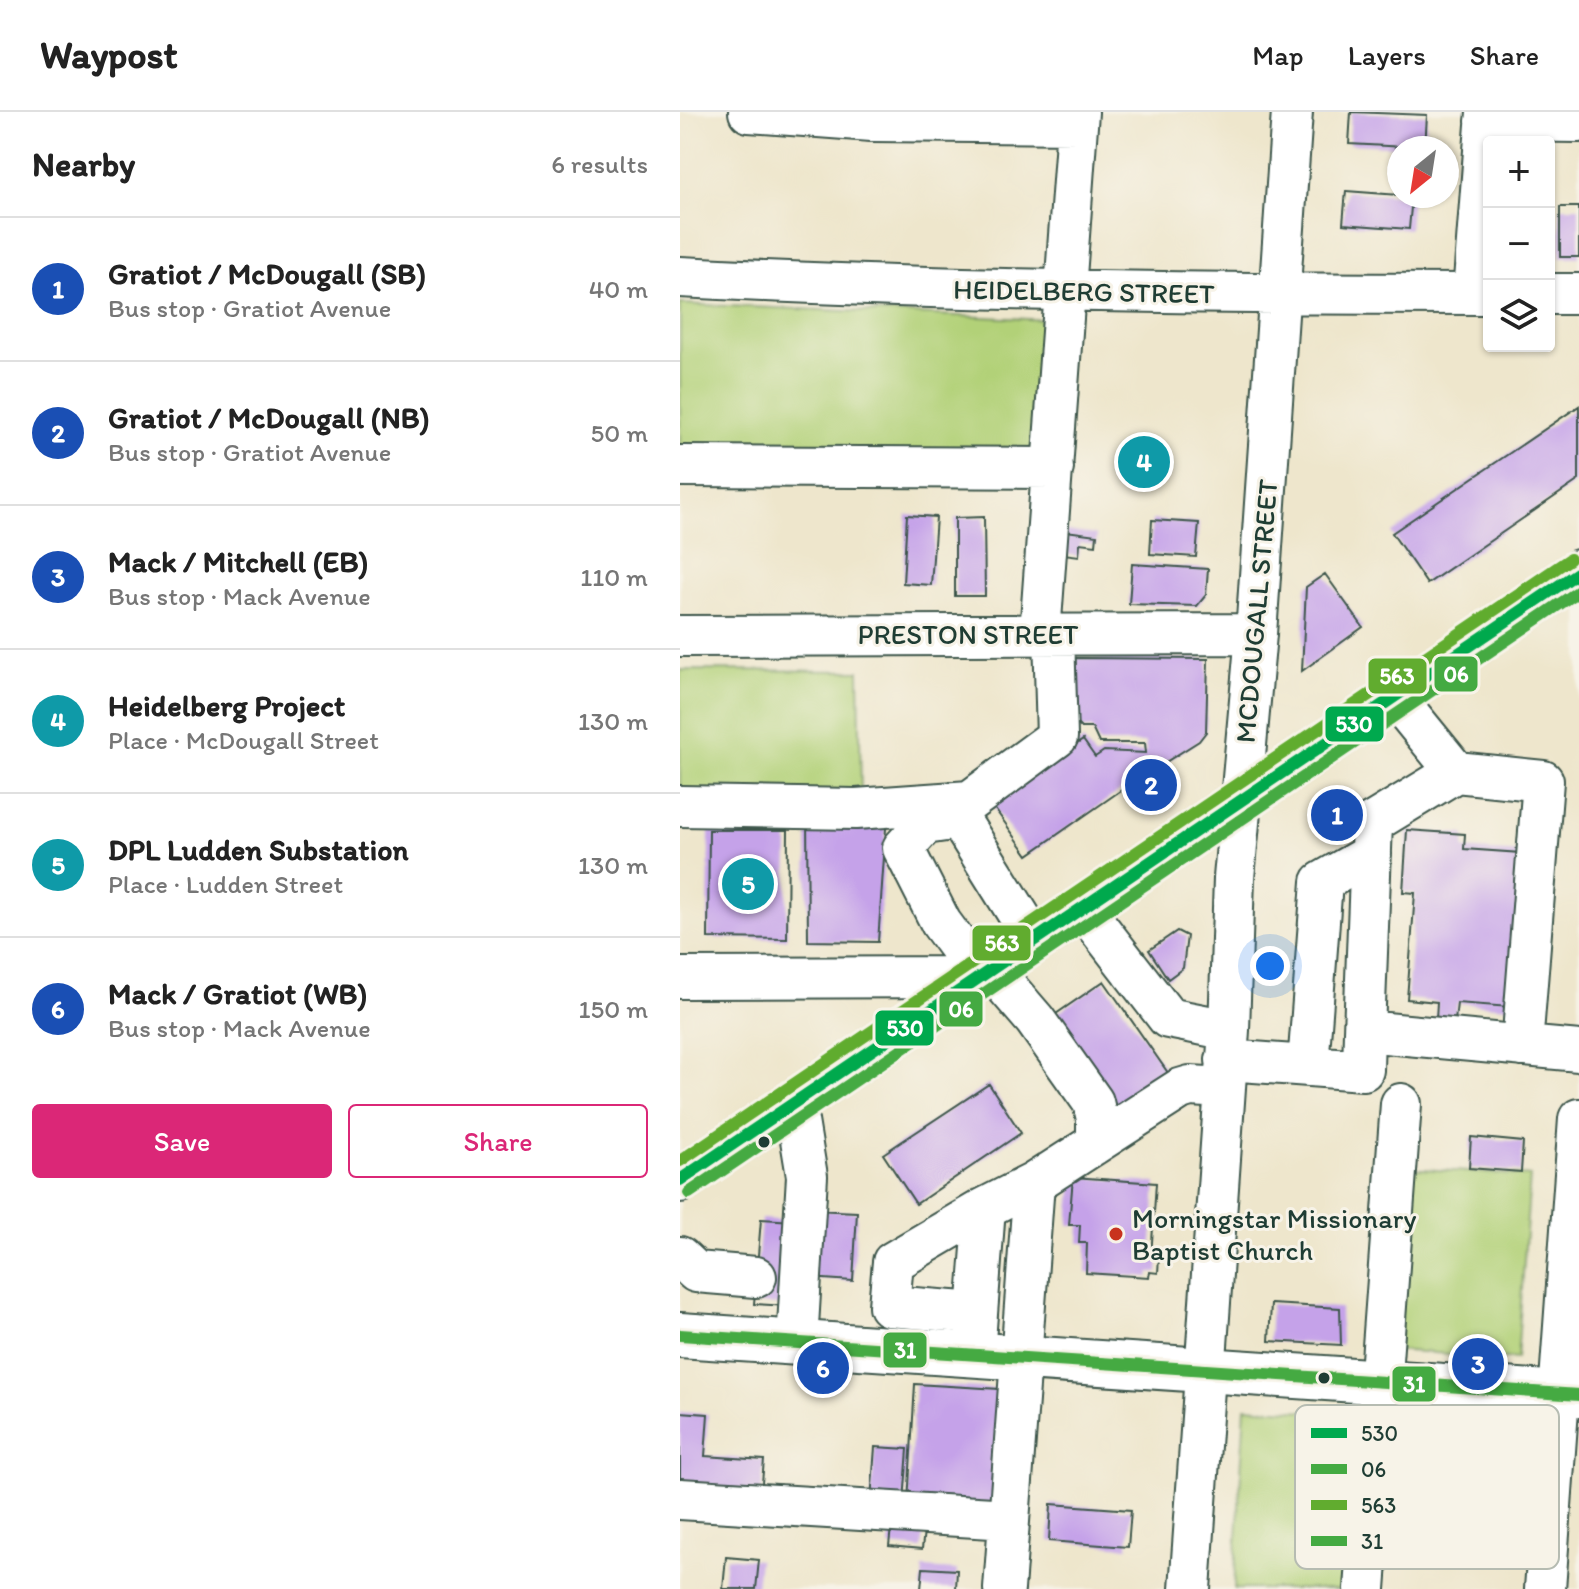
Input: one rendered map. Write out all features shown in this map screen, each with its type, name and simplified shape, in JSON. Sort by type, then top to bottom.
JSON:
[{"type":"main road","points":[[680,1180],[1579,572]]},
{"type":"main road","points":[[680,1335],[797,1343],[976,1334],[1021,1358],[1569,1394]]},
{"type":"street","points":[[680,806],[856,809],[970,801],[1057,737],[1047,634],[1053,468],[1077,118],[872,121],[749,112]]},
{"type":"street","name":"MCDOUGALL STREET","points":[[1190,1589],[1226,1059],[1234,878],[1256,634],[1292,112]]},
{"type":"street","points":[[1481,294],[1487,117],[1579,122]]},
{"type":"street","name":"HEIDELBERG STREET","points":[[680,277],[1065,292],[1481,294]]},
{"type":"street","points":[[1555,294],[1579,294]]},
{"type":"street","points":[[680,466],[1053,468]]},
{"type":"street","name":"PRESTON STREET","points":[[680,636],[1256,634]]},
{"type":"street","points":[[1395,697],[1456,772]]},
{"type":"street","points":[[1083,908],[1168,1018],[1226,1059],[1363,1070],[1372,823],[1456,772],[1543,781],[1522,1046]]},
{"type":"street","points":[[1035,941],[959,819],[925,824],[903,848],[941,923],[1035,1020],[1093,1102],[1097,1135],[1093,1145]]},
{"type":"street","points":[[1308,1066],[1322,882],[1371,854]]},
{"type":"street","points":[[680,978],[987,973]]},
{"type":"street","points":[[1364,1031],[1579,1051]]},
{"type":"street","points":[[985,1208],[976,1334],[889,1306],[893,1262],[985,1208],[1034,1183],[1180,1089],[1190,1086],[1226,1059]]},
{"type":"street","points":[[795,1103],[807,1176],[782,1279],[797,1343]]},
{"type":"street","points":[[1380,1405],[1401,1104]]},
{"type":"street","points":[[1559,1475],[1569,1394],[1579,1119]]},
{"type":"street","points":[[1004,1589],[1034,1183]]},
{"type":"street","points":[[682,1258],[696,1272],[782,1279]]},
{"type":"street","points":[[680,1499],[1009,1519]]},
{"type":"street","points":[[1365,1589],[1367,1569]]},
{"type":"street","points":[[1545,1589],[1547,1569]]},
{"type":"green space","points":[[680,304],[1050,320],[1038,455],[680,450]]},
{"type":"green space","points":[[680,670],[859,671],[861,797],[680,796]]},
{"type":"green space","points":[[1406,1168],[1530,1176],[1517,1359],[1394,1350]]},
{"type":"green space","points":[[1245,1407],[1295,1410],[1295,1569],[1359,1569],[1358,1589],[1234,1589]]},
{"type":"building","points":[[1351,112],[1427,115],[1426,136],[1387,136],[1387,146],[1349,144]]},
{"type":"building","points":[[1346,191],[1387,194],[1387,208],[1411,208],[1409,229],[1343,224]]},
{"type":"building","points":[[1560,207],[1579,207],[1579,257],[1560,257]]},
{"type":"building","points":[[1579,406],[1579,480],[1427,584],[1392,533]]},
{"type":"building","points":[[907,515],[936,517],[931,585],[903,583]]},
{"type":"building","points":[[984,517],[985,596],[955,596],[955,518]]},
{"type":"building","points":[[1152,520],[1199,523],[1196,557],[1150,554]]},
{"type":"building","points":[[1058,530],[1097,535],[1096,545],[1080,543],[1079,556],[1055,553]]},
{"type":"building","points":[[1132,564],[1208,569],[1206,595],[1197,606],[1129,604]]},
{"type":"building","points":[[1325,574],[1363,627],[1302,671],[1306,587]]},
{"type":"building","points":[[1073,658],[1208,659],[1206,732],[1199,741],[1028,855],[992,805],[1083,740],[1095,757],[1104,751],[1146,753],[1145,743],[1099,743],[1092,728],[1081,728],[1074,721]]},
{"type":"building","points":[[887,814],[878,942],[808,941],[807,815]]},
{"type":"building","points":[[709,830],[788,830],[787,939],[708,938]]},
{"type":"building","points":[[1407,830],[1465,834],[1464,849],[1521,853],[1510,1007],[1457,1003],[1455,1021],[1436,1020],[1437,1002],[1407,999],[1415,893],[1403,892]]},
{"type":"building","points":[[1177,931],[1187,936],[1183,968],[1168,979],[1149,950]]},
{"type":"building","points":[[1104,981],[1173,1080],[1123,1115],[1053,1016]]},
{"type":"building","points":[[989,1084],[1021,1133],[916,1204],[883,1154]]},
{"type":"building","points":[[1471,1137],[1523,1142],[1521,1172],[1469,1168]]},
{"type":"building","name":"Morningstar Missionary Baptist Church","points":[[1073,1177],[1156,1183],[1151,1257],[1159,1257],[1158,1273],[1150,1272],[1149,1277],[1086,1273],[1087,1243],[1079,1243],[1080,1225],[1069,1225]]},
{"type":"building","points":[[813,1210],[857,1212],[853,1281],[809,1278]]},
{"type":"building","points":[[761,1219],[794,1221],[788,1306],[754,1304]]},
{"type":"building","points":[[1271,1304],[1340,1308],[1341,1345],[1269,1341]]},
{"type":"building","points":[[915,1384],[1000,1389],[993,1508],[908,1503]]},
{"type":"building","points":[[680,1412],[708,1414],[705,1456],[764,1460],[761,1494],[680,1488]]},
{"type":"building","points":[[875,1447],[908,1449],[904,1502],[871,1500]]},
{"type":"building","points":[[1051,1504],[1131,1510],[1128,1547],[1049,1541]]},
{"type":"building","points":[[891,1527],[924,1530],[922,1549],[889,1546]]},
{"type":"building","points":[[726,1557],[759,1560],[756,1589],[723,1589]]},
{"type":"building","points":[[923,1568],[957,1570],[956,1589],[921,1589]]},
{"type":"transit line","name":"563","points":[[680,1161],[1570,559]]},
{"type":"transit line","name":"530","points":[[680,1180],[1579,572]]},
{"type":"transit line","name":"06","points":[[689,1193],[1579,591]]},
{"type":"transit line","name":"31","points":[[680,1335],[1579,1395]]},
{"type":"place","name":"Heidelberg Project","points":[[1144,462]]},
{"type":"place","name":"Gratiot / McDougall (NB)","points":[[1151,785]]},
{"type":"place","name":"Gratiot / McDougall (SB)","points":[[1337,815]]},
{"type":"place","name":"DPL Ludden Substation","points":[[748,884]]},
{"type":"place","name":"Morningstar Missionary Baptist Church","points":[[1116,1234]]},
{"type":"place","name":"Mack / Mitchell (EB)","points":[[1478,1364]]},
{"type":"place","name":"Mack / Gratiot (WB)","points":[[823,1368]]}]
